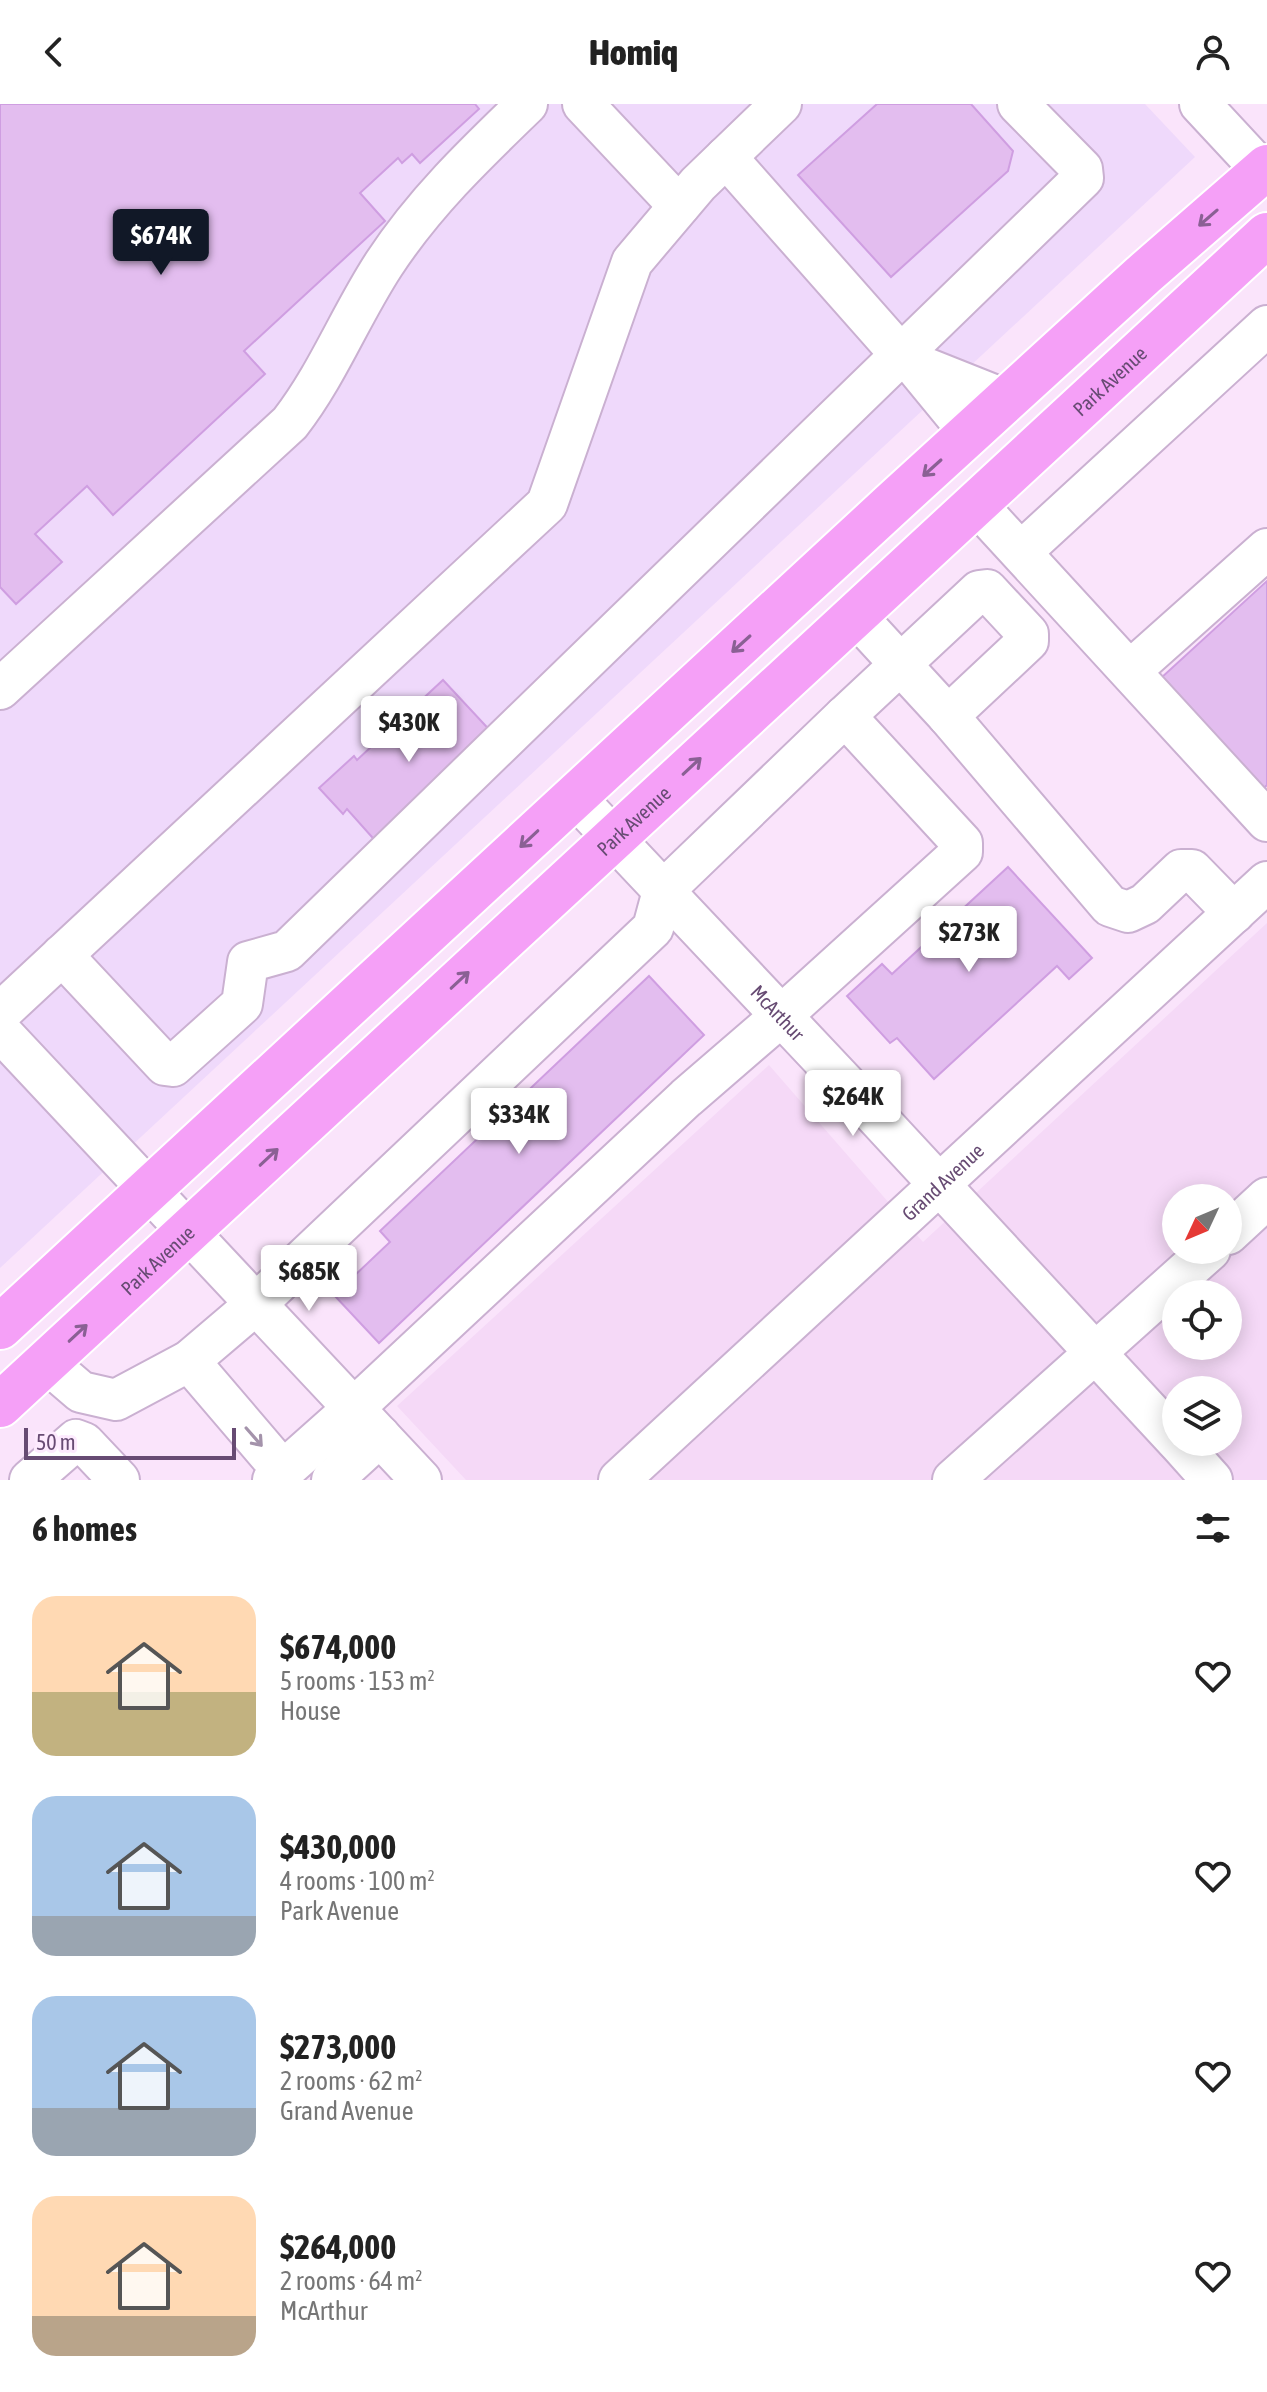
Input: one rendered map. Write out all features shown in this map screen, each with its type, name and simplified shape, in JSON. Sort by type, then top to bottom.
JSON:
[{"type":"main road","points":[[0,1327],[1006,400],[1265,171]]},
{"type":"main road","name":"Park Avenue","points":[[0,1405],[1267,235]]},
{"type":"street","points":[[0,689],[290,423],[310,397],[382,267],[418,214],[527,104]]},
{"type":"street","points":[[583,104],[679,206]]},
{"type":"street","points":[[0,1013],[547,504],[632,262],[679,206],[781,104]]},
{"type":"street","points":[[62,955],[165,1065],[173,1066],[242,1004],[248,962],[287,951],[907,359],[1083,178],[1082,169],[1018,104]]},
{"type":"street","points":[[1200,104],[1265,171]]},
{"type":"street","points":[[726,157],[970,433]]},
{"type":"street","points":[[1021,552],[1267,326]]},
{"type":"street","points":[[907,359],[1006,400]]},
{"type":"street","points":[[976,504],[1267,821]]},
{"type":"street","points":[[1130,671],[1267,549]]},
{"type":"street","points":[[46,1362],[81,1392],[116,1400],[189,1361],[256,1304],[653,928],[663,891],[979,591],[987,590],[1028,634],[1028,641],[948,716]]},
{"type":"street","points":[[855,615],[948,716],[1110,906],[1128,912],[1145,904],[1181,870],[1187,869],[1192,870],[1234,913]]},
{"type":"street","points":[[332,1480],[367,1422],[686,1098],[781,1016],[963,848],[962,843],[845,716]]},
{"type":"street","name":"McArthur","points":[[575,797],[1162,1425]]},
{"type":"street","name":"Grand Avenue","points":[[619,1480],[1267,882]]},
{"type":"street","points":[[0,1031],[421,1480]]},
{"type":"street","points":[[1242,1221],[1267,1198]]},
{"type":"street","points":[[953,1480],[1195,1264]]},
{"type":"street","points":[[189,1361],[278,1476],[367,1422]]},
{"type":"street","points":[[30,1480],[76,1440],[84,1443],[119,1480]]},
{"type":"street","name":"McArthur","points":[[1190,1456],[1212,1480]]},
{"type":"shaded area","points":[[0,104],[1145,104],[1195,157],[0,1268]]},
{"type":"shaded area","points":[[1267,923],[1267,1480],[466,1480],[397,1406],[769,1065],[923,1242]]},
{"type":"building","points":[[0,104],[475,104],[479,109],[420,163],[412,154],[402,163],[398,158],[360,193],[385,221],[244,351],[265,374],[113,515],[87,486],[35,534],[62,562],[16,604],[0,587]]},
{"type":"building","points":[[877,104],[971,104],[1013,151],[1008,171],[891,277],[798,175]]},
{"type":"building","points":[[1267,581],[1267,785],[1263,789],[1161,678]]},
{"type":"building","points":[[443,680],[497,738],[380,846],[347,809],[343,814],[319,788],[354,756],[357,760]]},
{"type":"building","points":[[1008,867],[1092,958],[1069,979],[1057,966],[934,1079],[897,1038],[890,1043],[847,996],[882,964],[892,974]]},
{"type":"building","points":[[649,976],[704,1035],[379,1343],[334,1295],[390,1242],[380,1231]]}]
